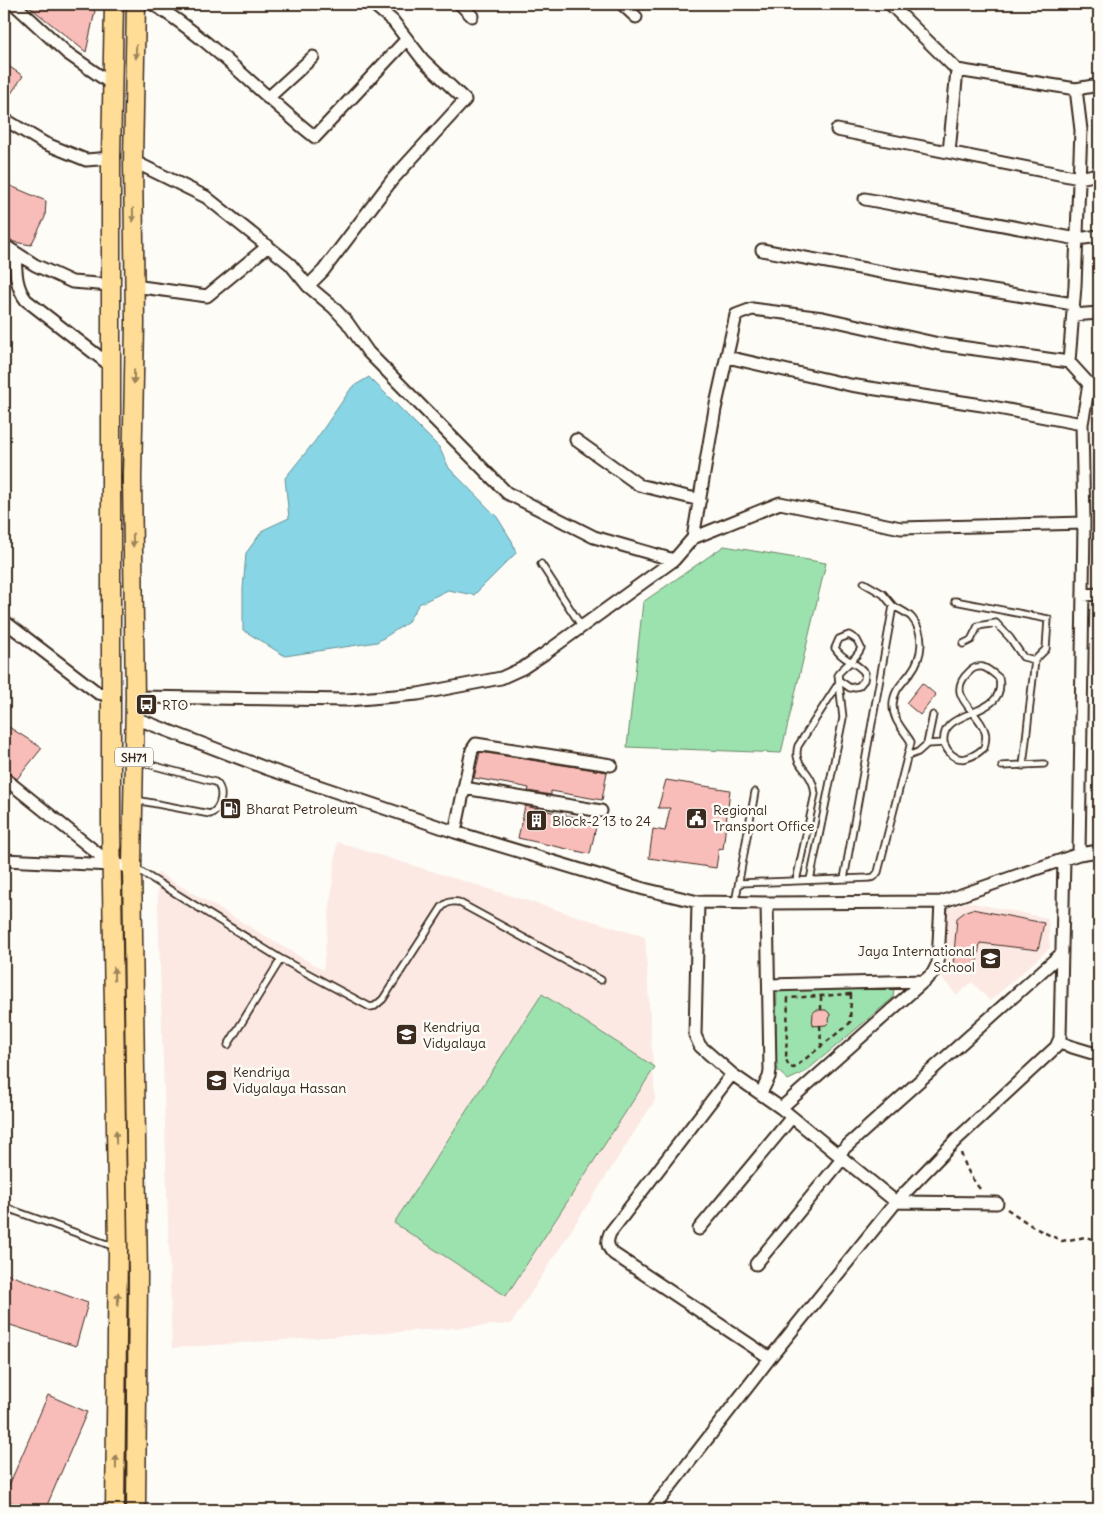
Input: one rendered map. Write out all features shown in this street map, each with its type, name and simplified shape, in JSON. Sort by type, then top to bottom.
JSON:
[{"type":"main road","name":"SH71","points":[[114,4],[111,158],[111,696],[118,1249],[115,1510]]},
{"type":"main road","name":"SH71","points":[[136,4],[133,161],[132,478],[135,698],[132,866],[138,1249],[136,1510]]},
{"type":"main road","points":[[111,285],[134,286]]},
{"type":"main road","points":[[111,696],[135,698]]},
{"type":"main road","points":[[118,1249],[138,1249]]},
{"type":"street","points":[[14,4],[67,53],[113,85]]},
{"type":"street","points":[[153,4],[170,14],[224,56],[268,98],[316,137],[407,39]]},
{"type":"street","points":[[308,286],[323,271],[392,180],[465,100],[423,60],[393,22],[373,4]]},
{"type":"street","points":[[460,4],[472,16]]},
{"type":"street","points":[[622,4],[636,18]]},
{"type":"street","points":[[890,4],[957,70],[1076,89],[1099,85]]},
{"type":"street","points":[[268,98],[313,57]]},
{"type":"street","points":[[950,152],[957,70]]},
{"type":"street","points":[[1069,362],[1077,238],[1081,130],[1076,89]]},
{"type":"street","points":[[4,119],[44,143],[86,160],[111,158]]},
{"type":"street","points":[[837,130],[1079,178],[1099,174]]},
{"type":"street","points":[[133,161],[206,197],[290,264],[308,286],[333,307],[347,322],[368,352],[507,493],[594,536],[674,560]]},
{"type":"street","points":[[865,199],[1077,238],[1099,236]]},
{"type":"street","points":[[4,246],[51,273],[72,282],[111,285]]},
{"type":"street","points":[[134,286],[207,296],[268,246]]},
{"type":"street","points":[[762,250],[1099,313]]},
{"type":"street","points":[[15,253],[17,284],[26,300],[111,366]]},
{"type":"street","points":[[693,538],[715,409],[736,315],[752,309],[823,318],[940,344],[1069,362],[1089,384],[1082,424],[1084,523],[1079,854]]},
{"type":"street","points":[[727,357],[850,385],[982,405],[1082,424]]},
{"type":"street","points":[[576,440],[638,485],[700,500]]},
{"type":"street","points":[[135,698],[348,700],[418,694],[501,678],[523,668],[544,654],[674,560],[693,538],[780,503],[901,528],[1084,523]]},
{"type":"street","points":[[1083,595],[1099,594]]},
{"type":"street","points":[[4,621],[98,693],[111,696]]},
{"type":"street","points":[[135,718],[268,769],[455,832],[644,889],[698,902],[941,902],[1079,854],[1099,851]]},
{"type":"street","points":[[455,832],[472,750],[474,746],[480,743],[611,765]]},
{"type":"street","points":[[4,778],[112,866]]},
{"type":"street","points":[[464,788],[601,811]]},
{"type":"street","points":[[652,1510],[770,1358],[896,1202],[957,1140],[1059,1043],[1064,859]]},
{"type":"street","points":[[4,860],[132,866]]},
{"type":"street","points":[[698,902],[695,1035],[700,1046],[732,1074],[781,1108],[896,1202],[997,1203]]},
{"type":"street","points":[[781,1108],[925,981],[936,968],[938,963],[941,902]]},
{"type":"street","points":[[760,1093],[769,1077],[770,1070],[767,903]]},
{"type":"street","points":[[756,1264],[841,1156],[1061,954]]},
{"type":"street","points":[[769,985],[925,981]]},
{"type":"street","points":[[1059,1043],[1099,1055]]},
{"type":"street","points":[[732,1074],[610,1233],[607,1238],[607,1245],[614,1254],[770,1358]]},
{"type":"street","points":[[699,1229],[792,1117]]},
{"type":"lane","points":[[541,564],[582,627]]},
{"type":"lane","points":[[740,882],[868,878],[878,872],[911,742],[897,723],[893,706],[897,688],[911,672],[920,657],[922,635],[912,618],[893,606],[883,594],[864,584]]},
{"type":"lane","points":[[955,601],[1048,619],[1046,649],[1035,660],[1023,766]]},
{"type":"lane","points":[[844,879],[893,606]]},
{"type":"lane","points":[[963,644],[972,640],[978,626],[996,623],[1010,638],[1023,657],[1035,660]]},
{"type":"lane","points":[[810,880],[843,718],[838,674],[851,661],[857,658],[861,648],[857,640],[849,635],[839,639],[836,648],[841,657],[851,661],[860,666],[865,673],[864,680],[859,686],[850,688],[840,681]]},
{"type":"lane","points":[[972,712],[961,697],[960,687],[964,676],[972,668],[982,667],[999,678],[1001,688],[992,703],[972,712],[954,721],[946,729],[943,737],[944,743],[952,755],[959,758],[975,756],[984,748],[985,731],[972,712]]},
{"type":"lane","points":[[796,881],[815,794],[812,782],[796,755],[798,746],[840,681]]},
{"type":"lane","points":[[908,756],[918,752],[927,744],[933,715]]},
{"type":"lane","points":[[927,744],[944,743]]},
{"type":"lane","points":[[134,760],[215,782],[221,789],[218,809],[210,814],[134,799]]},
{"type":"lane","points":[[1002,766],[1044,764]]},
{"type":"lane","points":[[735,902],[755,792]]},
{"type":"lane","points":[[132,866],[281,959],[366,1006],[375,1006],[382,1000],[442,907],[452,901],[458,902],[601,980]]},
{"type":"lane","points":[[228,1045],[281,959]]},
{"type":"lane","points":[[4,1207],[118,1249]]},
{"type":"path","points":[[851,994],[850,1023],[821,1045],[794,1068],[789,1067],[786,1059],[788,998],[851,994]]},
{"type":"path","points":[[821,996],[821,1010]]},
{"type":"path","points":[[820,1025],[821,1045]]},
{"type":"path","points":[[957,1140],[967,1171],[974,1182],[997,1203],[1035,1228],[1062,1241],[1086,1237],[1099,1241]]},
{"type":"shaded area","name":"Kendriya Vidyalaya","points":[[337,842],[645,937],[655,1100],[511,1324],[172,1348],[157,872],[323,970]]},
{"type":"shaded area","name":"Jaya International School","points":[[967,902],[1048,918],[1050,948],[990,1001],[972,982],[957,995],[938,974],[944,969],[948,909]]},
{"type":"green space","points":[[724,546],[826,563],[781,753],[627,747],[643,602]]},
{"type":"green space","points":[[894,988],[893,998],[805,1072],[788,1080],[775,1068],[777,991]]},
{"type":"green space","points":[[542,994],[655,1067],[506,1296],[394,1223]]},
{"type":"water","points":[[369,377],[439,447],[449,468],[497,517],[512,541],[516,553],[474,595],[448,590],[419,604],[407,623],[377,642],[285,656],[243,630],[243,589],[246,553],[263,530],[289,518],[285,478],[315,441],[352,387]]},
{"type":"building","points":[[26,4],[86,4],[95,11],[86,52]]},
{"type":"building","points":[[4,63],[23,76],[4,104]]},
{"type":"building","points":[[6,184],[46,201],[45,217],[31,245],[14,242],[4,235],[4,190]]},
{"type":"building","points":[[922,683],[936,695],[920,715],[906,703]]},
{"type":"building","points":[[4,724],[42,748],[17,779],[4,771]]},
{"type":"building","points":[[480,752],[607,772],[602,800],[551,791],[551,795],[528,791],[529,788],[520,786],[474,778]]},
{"type":"building","name":"Regional Transport Office","points":[[666,780],[730,790],[723,849],[719,848],[716,868],[649,858],[653,829],[665,831],[670,808],[658,808]]},
{"type":"building","points":[[525,806],[597,822],[590,854],[518,838]]},
{"type":"building","points":[[972,909],[1044,923],[1038,950],[980,943],[976,967],[953,965],[957,918]]},
{"type":"building","points":[[816,1010],[826,1010],[830,1014],[829,1022],[826,1025],[812,1026],[813,1013]]},
{"type":"building","points":[[4,1273],[88,1303],[76,1346],[4,1323]]},
{"type":"building","points":[[48,1395],[87,1412],[45,1510],[29,1510],[4,1500],[4,1497]]},
{"type":"place","name":"RTO","points":[[146,705]]},
{"type":"place","name":"Bharat Petroleum","points":[[230,809]]},
{"type":"place","name":"Regional Transport Office","points":[[697,818]]},
{"type":"place","name":"Block-2 13 to 24","points":[[536,821]]},
{"type":"place","name":"Jaya International School","points":[[991,959]]},
{"type":"place","name":"Kendriya Vidyalaya","points":[[407,1035]]},
{"type":"place","name":"Kendriya Vidyalaya Hassan","points":[[217,1080]]}]
